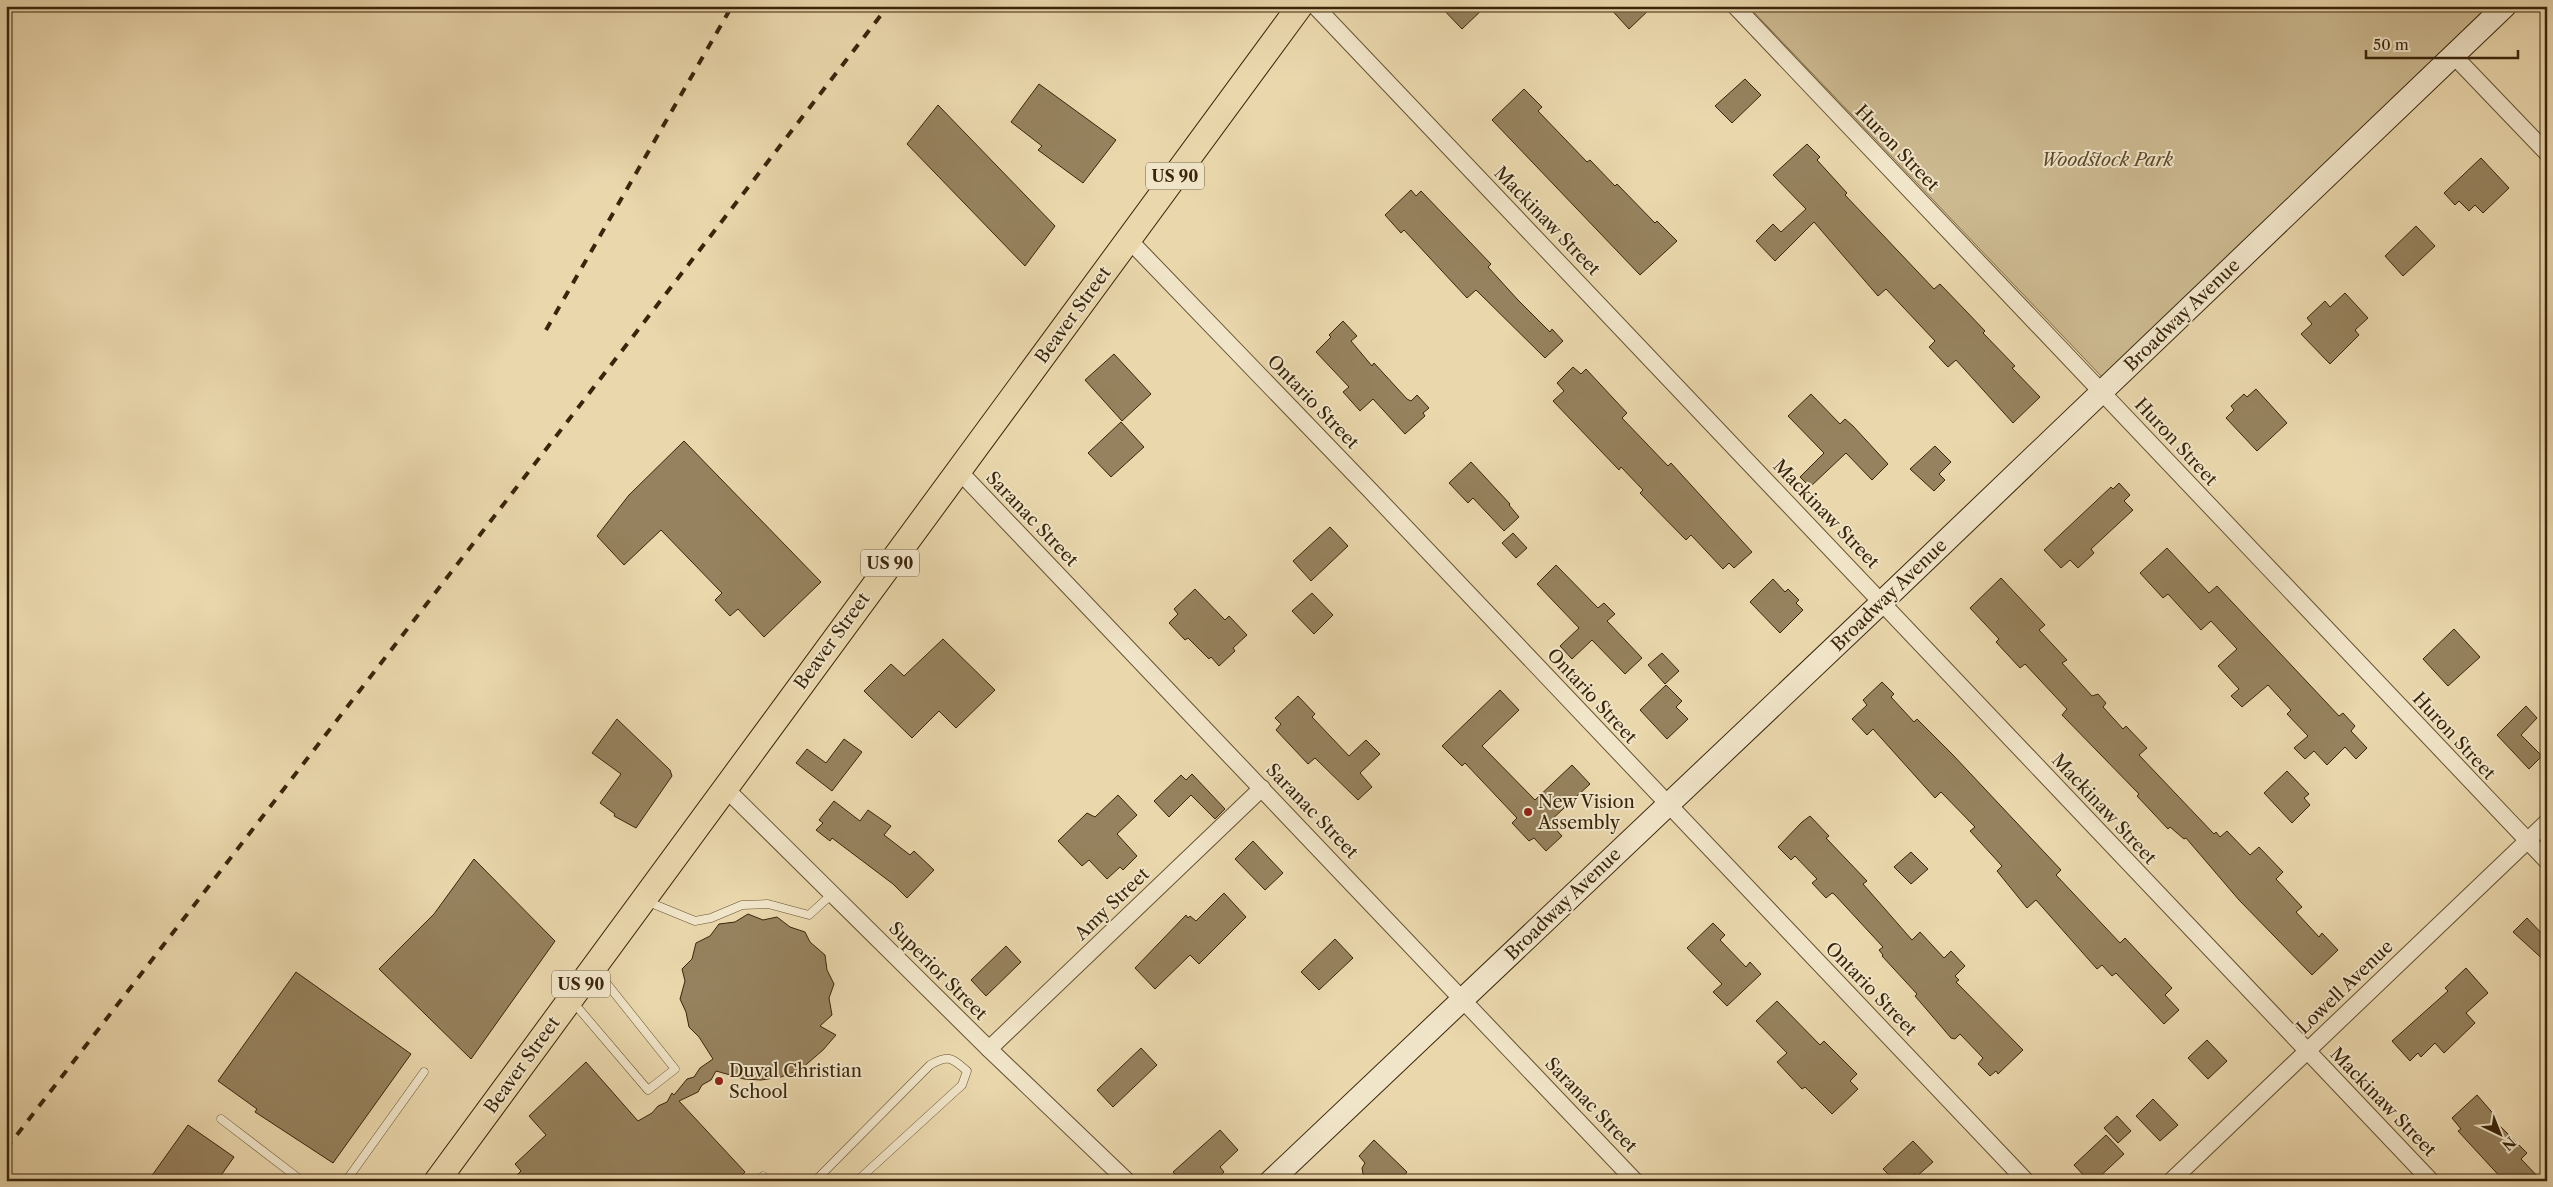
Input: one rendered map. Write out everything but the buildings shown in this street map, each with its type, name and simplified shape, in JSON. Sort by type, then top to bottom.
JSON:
[{"type":"main road","name":"Beaver Street","points":[[448,1177],[593,966],[1300,6]]},
{"type":"street","name":"Mackinaw Street","points":[[1315,6],[2431,1181]]},
{"type":"street","name":"Huron Street","points":[[1735,6],[2547,861]]},
{"type":"street","name":"Broadway Avenue","points":[[1271,1181],[1882,602],[2505,6]]},
{"type":"street","points":[[2454,56],[2547,154]]},
{"type":"street","name":"Ontario Street","points":[[1128,240],[1368,488],[2026,1181]]},
{"type":"street","name":"Saranac Street","points":[[958,470],[1635,1181]]},
{"type":"street","name":"Superior Street","points":[[724,787],[989,1049],[1127,1181]]},
{"type":"street","name":"Amy Street","points":[[989,1049],[1262,788]]},
{"type":"street","name":"Lowell Avenue","points":[[2171,1181],[2547,822]]},
{"type":"lane","points":[[642,900],[695,921],[711,918],[742,905],[768,904],[809,915],[832,894]]},
{"type":"lane","points":[[570,998],[648,1090],[675,1069],[593,966]]},
{"type":"lane","points":[[815,1181],[930,1065],[942,1058],[953,1059],[967,1071],[962,1085],[857,1181]]},
{"type":"lane","points":[[346,1181],[424,1072]]},
{"type":"lane","points":[[220,1120],[302,1181]]},
{"type":"green space","name":"Woodstock Park","points":[[1748,6],[2488,6],[2103,378]]},
{"type":"railway","points":[[546,330],[732,6]]},
{"type":"railway","points":[[6,1149],[888,6]]},
{"type":"place","name":"New Vision Assembly","points":[[1528,812]]},
{"type":"place","name":"Duval Christian School","points":[[719,1081]]}]
